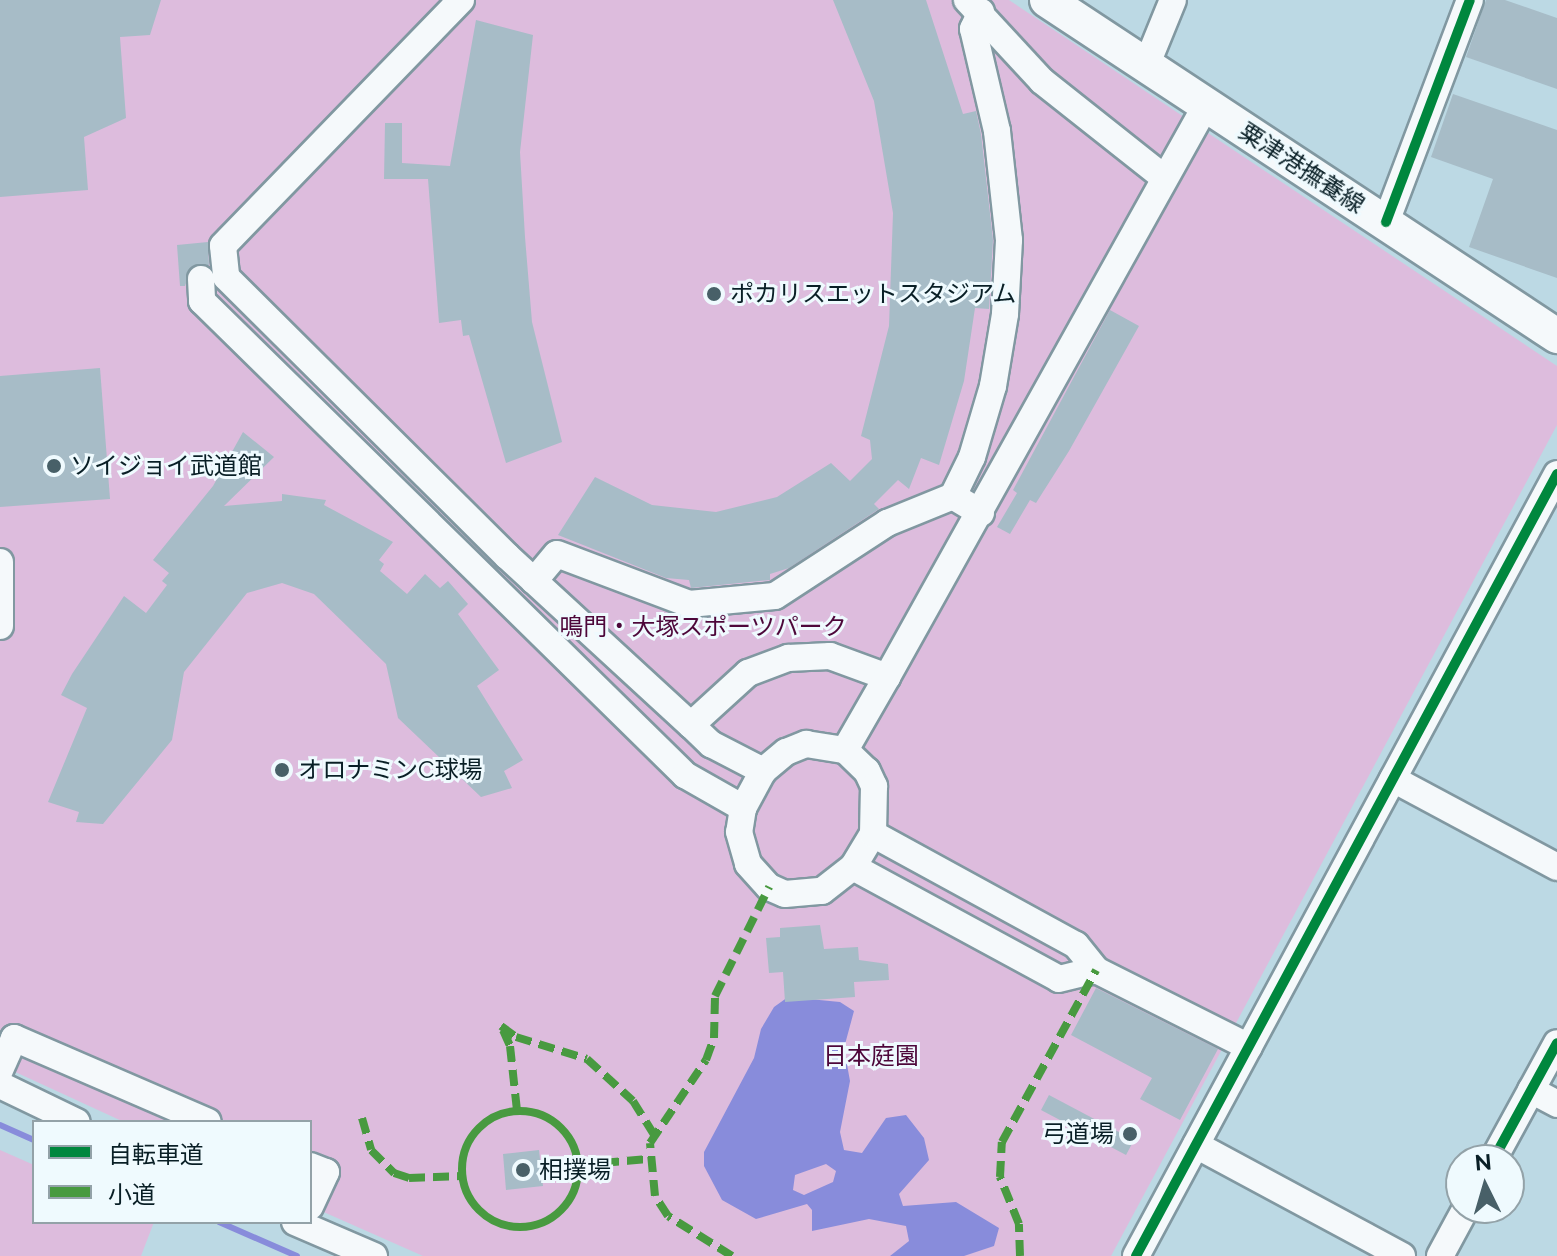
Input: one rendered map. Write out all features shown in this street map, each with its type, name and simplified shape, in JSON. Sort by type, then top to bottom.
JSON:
[{"type":"main road","name":"粟津港撫養線","points":[[1047,0],[1205,107],[1557,336]]},
{"type":"street","points":[[461,0],[223,246],[226,277],[534,581],[711,744],[763,771]]},
{"type":"street","points":[[1146,66],[1173,0]]},
{"type":"street","points":[[1386,222],[1470,0]]},
{"type":"street","points":[[534,581],[557,554],[689,604],[775,596],[887,523],[953,496],[972,457],[993,386],[1008,277],[1003,167],[973,29],[974,6]]},
{"type":"street","points":[[974,6],[1042,81],[1163,177]]},
{"type":"street","points":[[845,750],[981,513],[1163,177],[1205,107]]},
{"type":"street","points":[[201,279],[202,301],[685,775],[743,808]]},
{"type":"street","points":[[1136,1256],[1557,474]]},
{"type":"street","points":[[953,496],[981,513]]},
{"type":"street","points":[[0,562],[0,626]]},
{"type":"street","points":[[691,725],[748,673],[788,658],[830,656],[887,677]]},
{"type":"street","points":[[806,744],[845,750],[867,771],[874,786],[873,834],[853,867],[822,891],[785,894],[769,887],[756,877],[742,850],[743,808],[763,771],[786,752],[806,744]]},
{"type":"street","points":[[1393,779],[1557,867]]},
{"type":"street","points":[[873,834],[1076,945],[1096,970],[1249,1047]]},
{"type":"street","points":[[853,867],[1059,979],[1096,970]]},
{"type":"street","points":[[0,1070],[14,1038],[203,1120]]},
{"type":"street","points":[[1502,1144],[1557,1043]]},
{"type":"street","points":[[0,1085],[73,1120]]},
{"type":"street","points":[[1531,1090],[1557,1104]]},
{"type":"street","points":[[1196,1145],[1402,1256]]},
{"type":"street","points":[[312,1167],[326,1172],[312,1201]]},
{"type":"street","points":[[312,1224],[374,1256]]},
{"type":"street","points":[[1440,1256],[1457,1224]]},
{"type":"green space","name":"鳴門・大塚スポーツパーク","points":[[0,0],[1009,0],[1557,366],[1557,425],[1111,1256],[423,1256],[312,1207],[312,1120],[120,1120],[0,1065]]},
{"type":"green space","points":[[0,1150],[32,1164],[32,1224],[153,1224],[141,1256],[0,1256]]},
{"type":"water","points":[[788,997],[840,1002],[854,1011],[844,1048],[850,1081],[840,1132],[844,1150],[862,1153],[886,1118],[906,1115],[924,1138],[929,1160],[899,1194],[903,1206],[956,1202],[999,1228],[994,1246],[964,1256],[890,1256],[909,1241],[906,1226],[869,1219],[812,1231],[812,1210],[807,1204],[756,1219],[722,1200],[704,1166],[704,1152],[754,1058],[761,1029],[774,1007]],"holes":[[[826,1164],[836,1171],[833,1182],[804,1195],[793,1190],[795,1175]]]},
{"type":"building","points":[[0,0],[161,0],[150,35],[120,37],[126,118],[84,137],[88,190],[0,197]]},
{"type":"building","points":[[833,0],[926,0],[963,114],[976,111],[981,134],[993,240],[989,309],[975,308],[964,381],[939,465],[921,458],[909,489],[898,480],[874,504],[879,509],[789,568],[770,574],[770,580],[691,588],[689,580],[666,578],[558,535],[595,477],[652,505],[716,512],[777,497],[831,463],[850,481],[872,459],[870,440],[861,436],[889,326],[893,213],[874,101]]},
{"type":"building","points":[[1486,0],[1505,0],[1557,18],[1557,89],[1466,57]]},
{"type":"building","points":[[476,20],[533,35],[520,152],[525,237],[532,322],[562,442],[506,463],[469,335],[463,336],[461,320],[439,323],[428,179],[384,179],[385,123],[402,123],[402,163],[450,166]]},
{"type":"building","points":[[1453,94],[1557,130],[1557,278],[1469,247],[1493,179],[1431,157]]},
{"type":"building","points":[[208,242],[209,265],[192,266],[185,286],[180,286],[177,245]]},
{"type":"building","points":[[1110,310],[1139,326],[1069,451],[1036,503],[1030,500],[1010,534],[997,527],[1017,493],[1013,490]]},
{"type":"building","name":"ソイジョイ武道館","points":[[100,368],[110,499],[0,507],[0,376]]},
{"type":"building","points":[[243,432],[274,457],[224,506],[282,501],[282,494],[326,500],[324,505],[393,542],[379,560],[384,564],[380,571],[407,594],[425,574],[440,588],[448,581],[468,604],[458,614],[499,670],[477,686],[523,760],[504,771],[512,788],[481,797],[398,718],[386,664],[314,594],[282,583],[247,593],[184,672],[172,740],[103,824],[76,822],[79,812],[48,802],[87,708],[61,695],[72,674],[124,596],[146,613],[167,585],[162,581],[169,573],[153,560],[213,486]]},
{"type":"building","points":[[820,925],[824,949],[858,947],[859,960],[888,964],[889,980],[854,982],[855,997],[785,1002],[783,972],[769,973],[766,938],[780,937],[780,928]]},
{"type":"building","points":[[1096,988],[1218,1049],[1180,1120],[1140,1099],[1152,1078],[1071,1035]]},
{"type":"building","points":[[1049,1095],[1134,1140],[1126,1155],[1041,1110]]},
{"type":"building","name":"相撲場","points":[[539,1150],[543,1186],[506,1190],[503,1154]]},
{"type":"waterway","points":[[0,1125],[32,1139]]},
{"type":"waterway","points":[[224,1224],[297,1256]]},
{"type":"marked path","points":[[732,1256],[668,1216],[655,1196],[650,1143],[706,1060],[714,1038],[715,996],[769,887]]},
{"type":"marked path","points":[[1020,1256],[1019,1224],[1000,1177],[1002,1142],[1096,970]]},
{"type":"marked path","points":[[501,1026],[516,1037],[587,1059],[633,1101],[654,1134]]},
{"type":"marked path","points":[[503,1030],[510,1046],[517,1110]]},
{"type":"marked path","points":[[520,1111],[542,1116],[561,1128],[573,1147],[578,1169],[573,1191],[561,1210],[542,1222],[520,1227],[498,1222],[479,1210],[467,1191],[462,1169],[467,1147],[479,1128],[498,1116],[520,1111]]},
{"type":"marked path","points":[[362,1118],[371,1150],[394,1173],[409,1178],[462,1176]]},
{"type":"marked path","points":[[579,1165],[648,1159]]},
{"type":"cycle path","points":[[1386,222],[1470,0]]},
{"type":"cycle path","points":[[1136,1256],[1557,474]]},
{"type":"cycle path","points":[[1502,1144],[1557,1043]]},
{"type":"place","name":"ポカリスエットスタジアム","points":[[714,294]]},
{"type":"place","name":"ソイジョイ武道館","points":[[54,466]]},
{"type":"place","name":"オロナミンC球場","points":[[282,770]]},
{"type":"place","name":"弓道場","points":[[1130,1134]]},
{"type":"place","name":"相撲場","points":[[523,1170]]},
{"type":"park label","name":"日本庭園","points":[[871,1056]]}]
